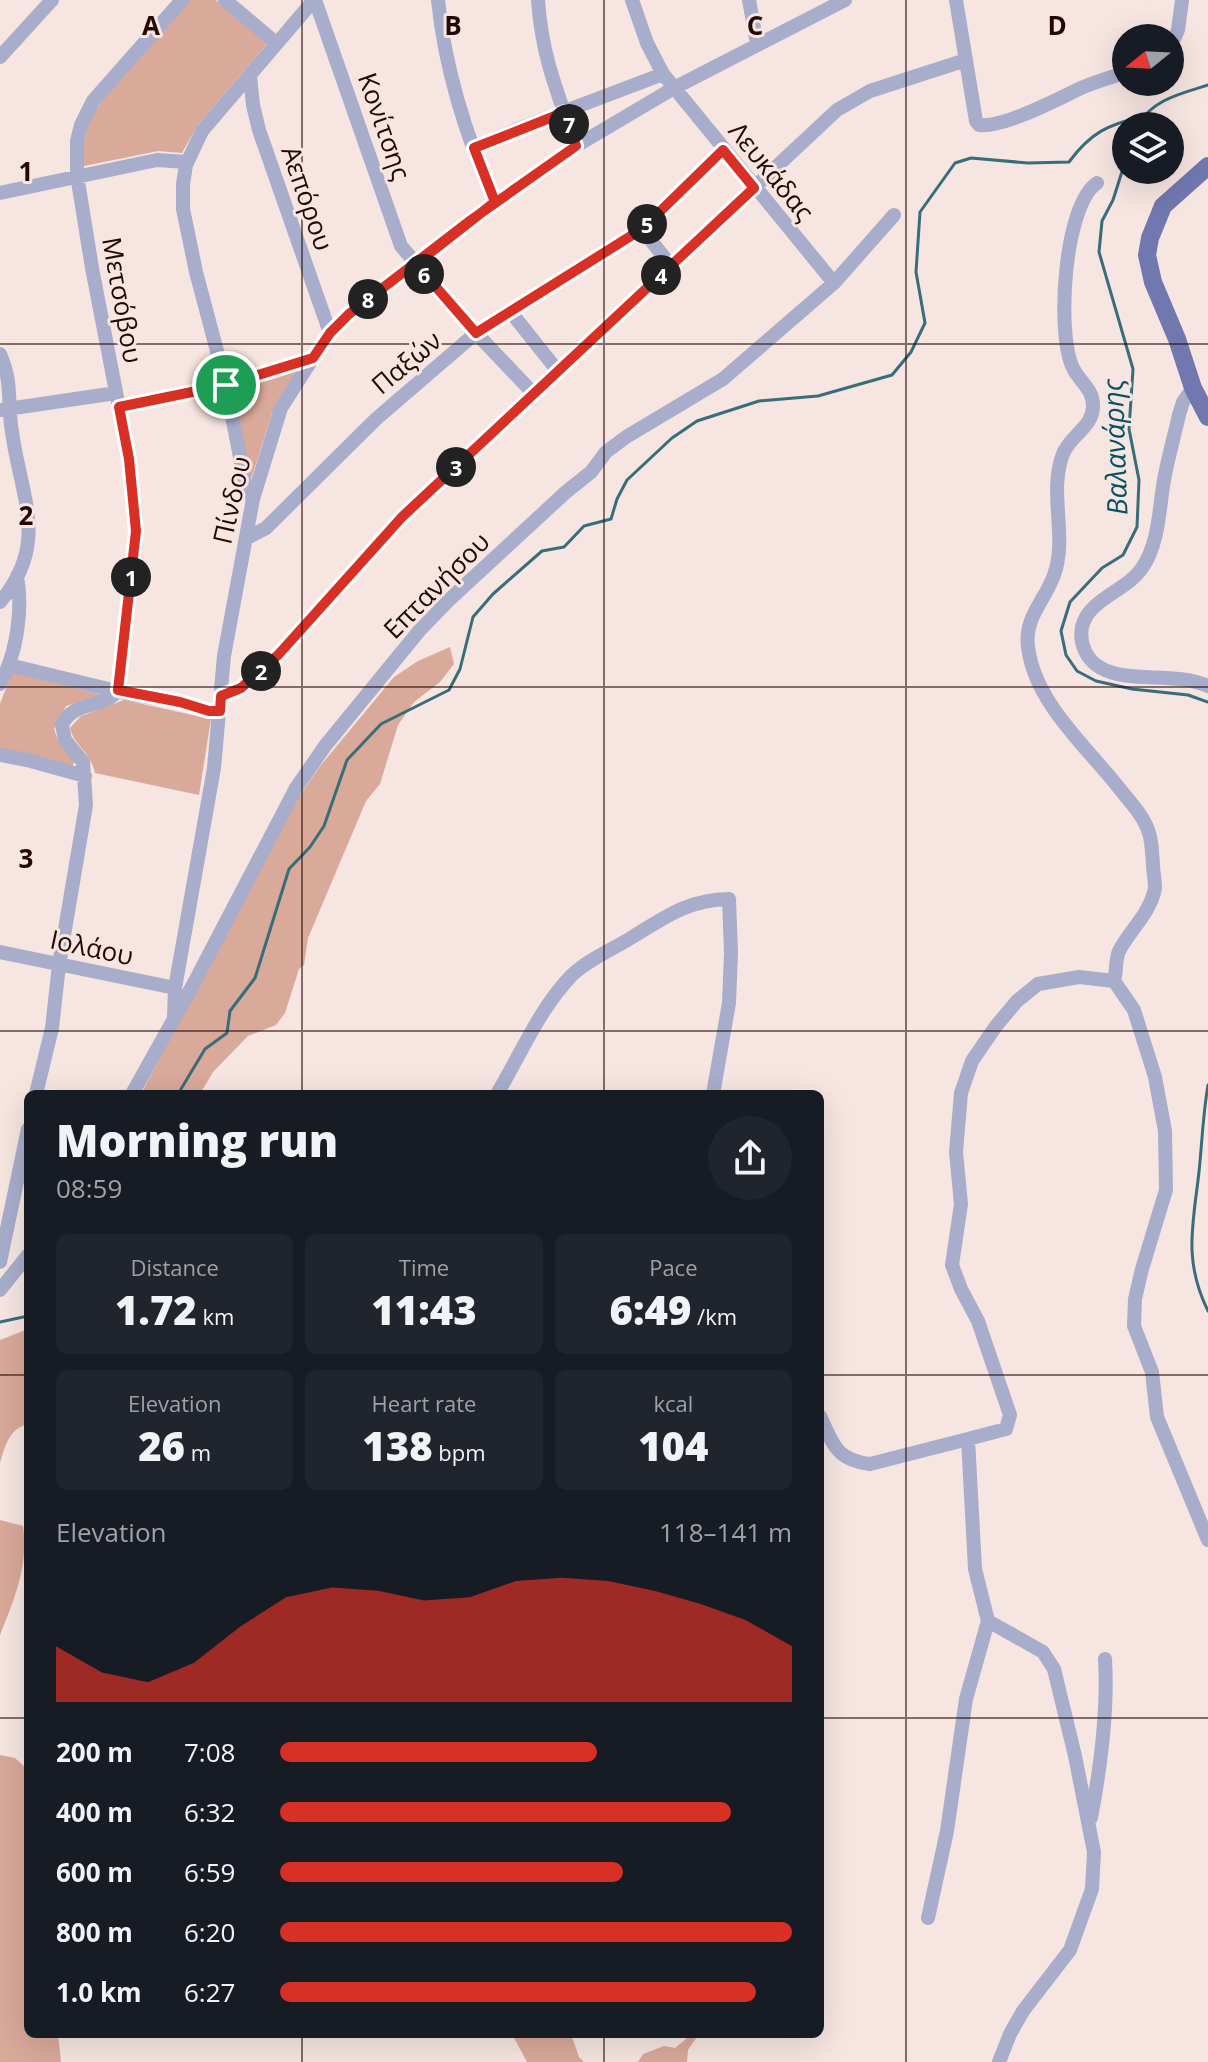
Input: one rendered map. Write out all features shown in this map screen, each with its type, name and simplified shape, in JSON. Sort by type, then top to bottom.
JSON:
[{"type":"main road","points":[[1208,166],[1163,206],[1147,249],[1153,282],[1193,388],[1208,417]]},
{"type":"street","points":[[0,57],[52,0]]},
{"type":"street","name":"Μετσόβου","points":[[118,690],[136,531],[129,459],[77,175],[77,141],[89,108],[182,0]]},
{"type":"street","points":[[225,0],[276,43]]},
{"type":"street","points":[[253,499],[245,483],[226,385],[184,218],[182,192],[187,162],[202,131],[314,0]]},
{"type":"street","name":"Κονίτσης","points":[[314,0],[401,246],[533,393]]},
{"type":"street","points":[[438,0],[448,63],[474,148],[495,202]]},
{"type":"street","points":[[538,0],[546,61],[576,146]]},
{"type":"street","name":"Λευκάδας","points":[[632,0],[647,43],[663,74],[834,283]]},
{"type":"street","points":[[749,0],[757,44]]},
{"type":"street","name":"Πίνδου","points":[[174,1018],[175,988],[214,768],[224,656],[253,499],[281,408],[313,358],[330,333],[349,314],[495,202],[576,146],[674,88],[845,0]]},
{"type":"street","points":[[956,0],[976,121],[982,126],[1052,103],[1112,77]]},
{"type":"street","points":[[1179,24],[1182,0]]},
{"type":"street","points":[[9,665],[209,711],[278,655],[402,517],[828,118],[855,98],[884,85],[966,60]]},
{"type":"street","points":[[474,148],[663,74]]},
{"type":"street","name":"Αεπόρου","points":[[250,76],[257,121],[330,333]]},
{"type":"street","name":"Παξών","points":[[247,538],[266,528],[376,419],[476,333],[642,229],[723,150]]},
{"type":"street","points":[[0,193],[157,160],[187,162]]},
{"type":"street","points":[[1097,183],[1089,188],[1079,211],[1065,275],[1063,312],[1073,369],[1085,382],[1093,400],[1093,416],[1069,440],[1062,456],[1058,474],[1061,531],[1054,575],[1027,625],[1028,647],[1035,673],[1051,706],[1138,811],[1149,834],[1155,888],[1146,910],[1117,956],[1114,981],[1134,1010],[1155,1077],[1165,1131],[1166,1190],[1142,1269],[1135,1299],[1134,1326],[1152,1372],[1157,1417],[1208,1540]]},
{"type":"street","name":"Επτανήσου","points":[[134,1090],[304,775],[428,620],[591,472],[606,452],[723,379],[834,283],[894,215]]},
{"type":"street","points":[[642,229],[671,266]]},
{"type":"street","points":[[510,311],[557,370]]},
{"type":"street","points":[[0,354],[8,371],[5,409],[21,471],[29,530],[29,549],[17,576],[0,602]]},
{"type":"street","points":[[5,409],[117,400],[226,385],[313,358]]},
{"type":"street","points":[[1193,388],[1183,402],[1179,415],[1149,556],[1134,578],[1088,613],[1083,623],[1082,637],[1090,660],[1106,671],[1177,677],[1208,686]]},
{"type":"street","points":[[0,684],[9,665],[21,605],[17,576]]},
{"type":"street","points":[[37,1090],[52,1028],[59,965],[86,812],[81,758],[63,737],[63,721],[70,712],[111,698],[118,690]]},
{"type":"street","points":[[0,755],[85,776]]},
{"type":"street","points":[[499,1090],[545,1010],[574,974],[602,953],[674,910],[708,899],[729,899],[729,1003],[714,1090]]},
{"type":"street","name":"Ιολάου","points":[[0,952],[175,988]]},
{"type":"street","points":[[824,1425],[835,1448],[854,1462],[870,1464],[1006,1429],[1010,1415],[988,1349],[952,1265],[961,1204],[956,1152],[961,1093],[972,1061],[996,1026],[1017,1001],[1038,984],[1079,977],[1114,981]]},
{"type":"street","points":[[0,1262],[24,1148]]},
{"type":"street","points":[[0,1290],[24,1260]]},
{"type":"street","points":[[928,1918],[947,1831],[966,1699],[988,1621],[975,1569],[968,1439]]},
{"type":"street","points":[[988,1621],[1043,1652],[1054,1669],[1094,1852],[1092,1889],[1070,1950],[1023,2011],[999,2062]]},
{"type":"street","points":[[1089,1826],[1099,1777],[1107,1687],[1105,1659]]},
{"type":"shaded area","points":[[188,0],[216,0],[267,44],[197,126],[182,153],[158,151],[84,166],[81,158],[88,122],[106,95]]},
{"type":"shaded area","points":[[299,368],[272,413],[252,477],[249,478],[230,388]]},
{"type":"shaded area","points":[[450,647],[454,664],[440,682],[414,702],[398,725],[380,784],[366,801],[308,938],[304,965],[299,969],[285,1013],[276,1025],[248,1036],[213,1072],[202,1090],[143,1090],[291,808],[321,765],[394,677],[418,661]]},
{"type":"shaded area","points":[[12,672],[103,695],[66,706],[54,729],[58,740],[77,759],[72,766],[0,750],[0,704]]},
{"type":"shaded area","points":[[124,700],[211,719],[199,795],[95,773],[70,728],[81,716]]},
{"type":"shaded area","points":[[24,1331],[24,1425],[12,1434],[0,1463],[0,1340]]},
{"type":"shaded area","points":[[0,1520],[23,1526],[24,1555],[19,1582],[0,1635]]},
{"type":"shaded area","points":[[0,1755],[15,1758],[24,1766],[24,2038],[58,2038],[61,2062],[0,2062]]},
{"type":"shaded area","points":[[514,2038],[572,2038],[584,2062],[527,2062]]},
{"type":"shaded area","points":[[687,2038],[696,2038],[688,2050],[687,2062],[638,2062],[643,2054],[664,2046],[675,2048]]},
{"type":"waterway","name":"Βαλανάρης","points":[[1148,112],[1178,95],[1208,85]]},
{"type":"waterway","points":[[180,1090],[205,1049],[227,1033],[230,1011],[255,978],[289,869],[324,826],[347,760],[381,724],[449,690],[460,669],[473,617],[493,594],[542,551],[564,547],[584,526],[611,519],[627,480],[672,438],[697,421],[759,401],[818,396],[892,375],[911,352],[925,323],[916,272],[920,212],[955,163],[971,158],[1028,163],[1069,162],[1085,143],[1112,126]]},
{"type":"waterway","name":"Βαλανάρης","points":[[1118,184],[1102,221],[1099,252],[1133,369],[1129,429],[1139,480],[1137,527],[1123,555],[1102,568],[1070,602],[1061,631],[1066,655],[1077,671],[1096,681],[1132,689],[1188,695],[1208,702]]},
{"type":"waterway","name":"Βαλανάρης","points":[[1208,1085],[1192,1242],[1195,1275],[1208,1311]]},
{"type":"waterway","points":[[0,1322],[24,1317]]},
{"type":"route","points":[[226,385],[119,407],[129,459],[136,531],[118,690],[209,711],[220,711],[221,696],[233,693],[248,683],[278,655],[402,517],[754,188],[723,150],[642,229],[476,333],[416,264],[495,202],[474,148],[518,129],[565,112],[576,146],[495,202],[349,314],[330,333],[313,358],[226,385]]}]
